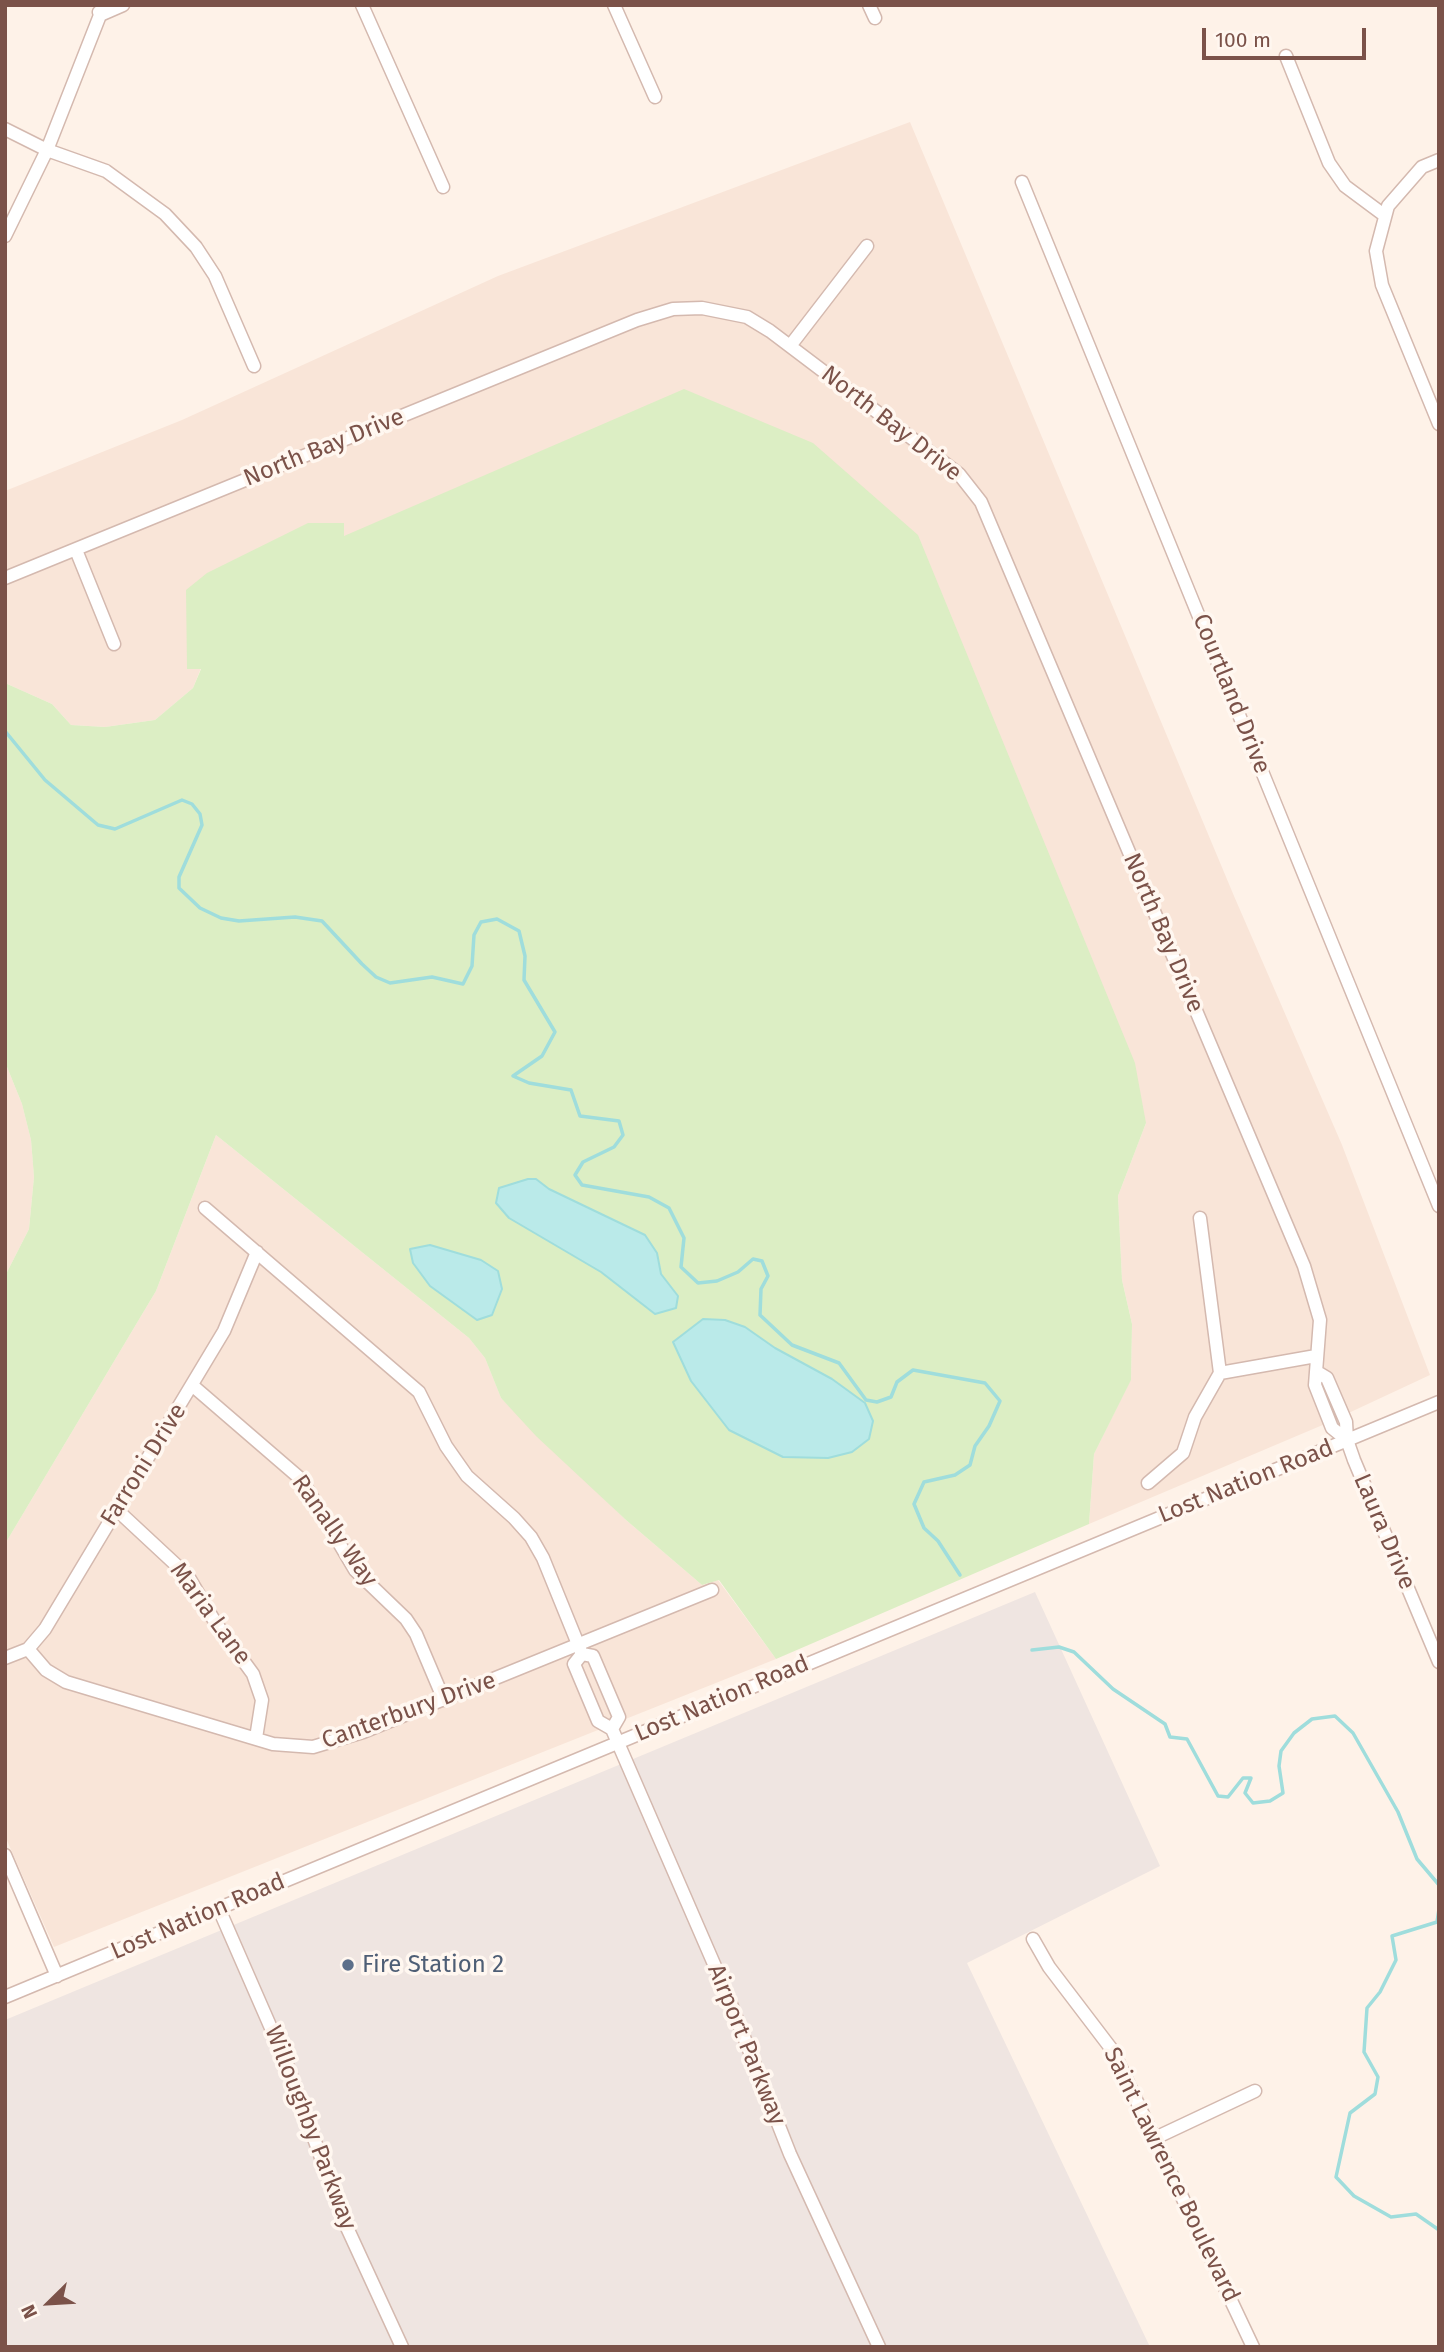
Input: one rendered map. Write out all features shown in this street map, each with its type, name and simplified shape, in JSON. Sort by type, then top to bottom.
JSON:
[{"type":"street","points":[[5,236],[47,150],[100,8],[123,5]]},
{"type":"street","points":[[362,5],[443,187]]},
{"type":"street","points":[[614,5],[655,97]]},
{"type":"street","points":[[869,5],[875,18]]},
{"type":"street","points":[[1286,56],[1329,163],[1345,186],[1384,215]]},
{"type":"street","points":[[5,129],[47,150],[84,162],[119,179],[155,205],[187,237],[215,276],[254,366]]},
{"type":"street","points":[[1439,160],[1422,167],[1401,188],[1384,215],[1376,251],[1381,285],[1439,424]]},
{"type":"street","name":"Courtland Drive","points":[[1022,182],[1439,1206]]},
{"type":"street","points":[[790,346],[867,246]]},
{"type":"street","name":"North Bay Drive","points":[[5,578],[637,320],[673,309],[702,308],[747,317],[790,346],[959,474],[981,502],[1304,1266],[1320,1320],[1317,1372],[1327,1378],[1346,1422],[1347,1440]]},
{"type":"street","points":[[76,550],[114,644]]},
{"type":"street","points":[[205,1208],[419,1392],[446,1446],[467,1476],[514,1518],[543,1558],[580,1649],[593,1657],[619,1717],[612,1729],[598,1721],[574,1664],[580,1649]]},
{"type":"street","points":[[1148,1483],[1183,1453],[1195,1417],[1220,1373],[1200,1218]]},
{"type":"street","name":"Farroni Drive","points":[[28,1649],[45,1629],[193,1386],[224,1331],[257,1252]]},
{"type":"street","points":[[1220,1373],[1316,1356]]},
{"type":"street","name":"Ranally Way","points":[[193,1386],[302,1480],[355,1570],[406,1619],[416,1634],[444,1700]]},
{"type":"street","name":"Lost Nation Road","points":[[5,1997],[1439,1402]]},
{"type":"street","name":"Laura Drive","points":[[1347,1440],[1439,1662]]},
{"type":"street","name":"Maria Lane","points":[[117,1510],[188,1576],[215,1622],[254,1674],[261,1700],[256,1738]]},
{"type":"street","name":"Canterbury Drive","points":[[28,1649],[46,1670],[66,1682],[256,1738],[295,1747],[325,1745],[580,1649],[712,1590]]},
{"type":"street","points":[[5,1658],[28,1649]]},
{"type":"street","name":"Airport Parkway","points":[[612,1729],[727,1994],[790,2154],[879,2347]]},
{"type":"street","points":[[5,1855],[57,1976]]},
{"type":"street","name":"Willoughby Parkway","points":[[219,1909],[288,2067],[345,2224],[402,2347]]},
{"type":"street","name":"Saint Lawrence Boulevard","points":[[1032,1939],[1049,1967],[1113,2051],[1253,2347]]},
{"type":"street","points":[[1153,2138],[1255,2091]]},
{"type":"shaded area","points":[[910,122],[1234,896],[1342,1145],[1430,1375],[1325,1424],[1089,1524],[1094,1454],[1131,1379],[1132,1324],[1122,1280],[1118,1196],[1146,1123],[207,653],[193,688],[155,720],[105,727],[71,725],[52,704],[5,683],[5,491],[182,420],[498,276]]},
{"type":"shaded area","points":[[5,1062],[22,1104],[31,1140],[34,1177],[29,1229],[5,1276]]},
{"type":"shaded area","points":[[216,1135],[469,1338],[485,1358],[501,1398],[626,1520],[702,1585],[718,1580],[776,1659],[54,1947],[5,1836],[5,1544],[156,1291]]},
{"type":"shaded area","points":[[1035,1592],[1160,1866],[967,1963],[1150,2347],[5,2347],[5,2020]]},
{"type":"green space","points":[[684,389],[813,443],[918,535],[1135,1063],[1146,1123],[1118,1196],[1122,1280],[1132,1324],[1131,1380],[1094,1454],[1089,1524],[776,1659],[719,1580],[702,1585],[626,1520],[536,1436],[501,1398],[485,1358],[469,1338],[216,1135],[156,1291],[5,1544],[5,1276],[29,1229],[34,1177],[31,1140],[22,1104],[5,1062],[5,683],[52,704],[71,725],[105,727],[155,720],[193,688],[201,669],[187,669],[186,590],[207,573],[308,523],[344,523],[344,536]]},
{"type":"water","points":[[536,1179],[549,1189],[645,1235],[657,1253],[661,1274],[678,1296],[676,1308],[655,1314],[601,1272],[509,1218],[496,1203],[499,1188]]},
{"type":"water","points":[[430,1245],[481,1260],[498,1271],[502,1289],[492,1315],[477,1320],[430,1286],[413,1263],[410,1249]]},
{"type":"water","points":[[703,1319],[725,1320],[745,1327],[775,1348],[832,1379],[865,1403],[873,1421],[869,1439],[852,1452],[828,1458],[783,1457],[729,1430],[691,1381],[673,1342]]},
{"type":"waterway","points":[[5,731],[45,780],[98,825],[115,829],[182,800],[192,804],[200,814],[202,825],[179,877],[179,888],[200,908],[221,918],[239,921],[295,917],[322,921],[376,977],[390,983],[432,977],[463,984],[472,966],[474,935],[481,922],[497,919],[519,931],[525,956],[524,980],[555,1032],[542,1056],[513,1076],[529,1083],[571,1090],[580,1116],[619,1121],[623,1135],[614,1147],[583,1162],[575,1175],[582,1185],[649,1197],[669,1208],[684,1238],[681,1267],[698,1283],[717,1281],[738,1272],[753,1259],[762,1261],[768,1276],[761,1289],[760,1315],[792,1345],[839,1363],[866,1400],[877,1402],[891,1397],[897,1382],[913,1370],[985,1383],[1000,1401],[989,1426],[975,1446],[970,1465],[955,1475],[924,1482],[914,1504],[924,1528],[938,1541],[960,1575]]},
{"type":"waterway","points":[[1032,1650],[1059,1647],[1074,1652],[1113,1689],[1165,1724],[1170,1737],[1187,1739],[1218,1796],[1228,1797],[1243,1778],[1251,1778],[1245,1793],[1253,1803],[1270,1801],[1283,1793],[1279,1766],[1281,1751],[1294,1733],[1312,1719],[1335,1716],[1353,1733],[1398,1812],[1417,1859],[1439,1885]]},
{"type":"waterway","points":[[1439,1909],[1437,1922],[1392,1936],[1396,1960],[1380,1992],[1367,2008],[1364,2052],[1378,2077],[1375,2094],[1350,2113],[1336,2177],[1354,2196],[1391,2217],[1416,2214],[1439,2230]]},
{"type":"place","name":"Fire Station 2","points":[[348,1965]]}]
